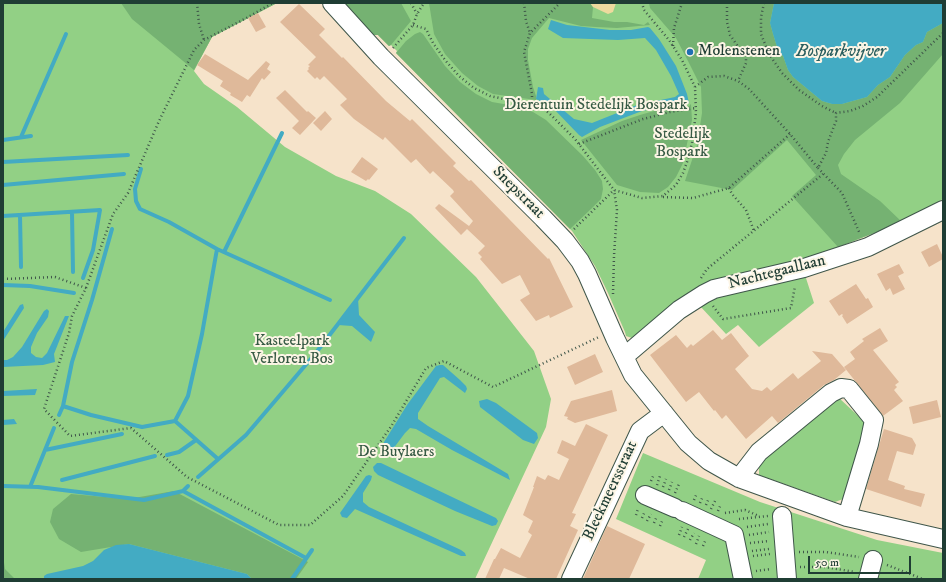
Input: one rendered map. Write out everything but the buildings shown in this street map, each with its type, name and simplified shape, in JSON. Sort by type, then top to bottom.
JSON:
[{"type":"street","name":"Snepstraat","points":[[332,3],[381,58],[544,218],[565,241],[580,260],[614,338],[625,356],[633,375],[688,443],[709,462],[739,478],[847,517],[943,539]]},
{"type":"street","name":"Nachtegaallaan","points":[[625,356],[679,310],[714,289],[799,270],[865,248],[943,210]]},
{"type":"street","points":[[739,478],[759,452],[831,393],[841,388],[848,389],[874,420],[869,444],[847,517]]},
{"type":"street","name":"Bleekmeersstraat","points":[[571,579],[640,431],[664,413]]},
{"type":"street","points":[[645,495],[678,509],[733,548]]},
{"type":"path","points":[[197,3],[199,24],[204,40]]},
{"type":"path","points":[[273,3],[204,40],[194,50],[159,121],[128,193],[113,214],[86,288],[72,316],[69,333],[44,409],[70,436],[131,428],[187,477],[279,524],[310,526],[343,496],[392,425],[426,368],[444,361],[493,387],[612,331]]},
{"type":"path","points":[[411,3],[417,14]]},
{"type":"path","points":[[381,58],[394,47],[413,25],[417,14],[424,3]]},
{"type":"path","points":[[524,3],[526,21],[530,33]]},
{"type":"path","points":[[532,105],[532,94],[524,52],[530,33],[560,3]]},
{"type":"path","points":[[642,3],[644,10],[673,46],[695,87],[696,108],[692,143],[683,173],[676,185],[663,196]]},
{"type":"path","points":[[673,46],[674,28],[682,3]]},
{"type":"path","points":[[727,3],[727,22],[730,35],[739,48],[746,51],[746,63],[738,81]]},
{"type":"path","points":[[764,3],[760,17],[761,34],[769,54],[782,73],[799,90],[822,106],[836,113],[850,111],[863,106],[877,97],[943,33]]},
{"type":"path","points":[[413,25],[426,29],[433,43],[445,60],[459,76],[474,88],[490,96],[532,105],[542,108],[549,113],[579,144],[614,190],[617,216],[613,297],[603,311]]},
{"type":"path","points":[[695,87],[708,77],[724,76],[738,81],[749,89],[790,134],[823,174],[842,193],[865,248]]},
{"type":"path","points":[[579,144],[643,119],[670,112],[696,108]]},
{"type":"path","points":[[818,168],[826,153],[828,142],[836,121],[836,113]]},
{"type":"path","points":[[614,190],[642,198],[663,196],[693,198],[729,188],[790,134]]},
{"type":"path","points":[[799,270],[790,308],[723,319],[699,297],[695,289],[707,269],[823,174]]},
{"type":"path","points":[[729,188],[732,194],[746,210],[754,230]]},
{"type":"path","points":[[565,241],[572,231],[614,190]]},
{"type":"path","points":[[3,279],[55,277],[86,288]]},
{"type":"path","points":[[733,548],[724,514],[745,510],[761,517],[784,545]]},
{"type":"path","points":[[733,548],[761,517]]},
{"type":"path","points":[[733,548],[744,527],[784,545],[824,568],[870,571],[902,570],[923,579]]},
{"type":"path","points":[[733,548],[784,545],[826,552],[870,571]]},
{"type":"path","points":[[733,548],[784,545]]},
{"type":"path","points":[[733,548],[784,545]]},
{"type":"path","points":[[733,548],[784,545]]},
{"type":"green space","name":"Kasteelpark Verloren Bos","points":[[3,3],[277,3],[212,37],[194,71],[204,84],[237,107],[285,147],[336,176],[375,191],[411,214],[476,277],[534,351],[551,399],[546,427],[475,579],[3,579]]},
{"type":"green space","points":[[121,3],[277,3],[212,37],[194,70],[132,19]]},
{"type":"green space","name":"Stedelijk Bospark","points":[[340,3],[943,3],[943,199],[903,222],[838,247],[780,267],[723,278],[689,293],[632,338],[626,336],[595,266],[572,231],[396,53],[397,51],[391,45],[389,46],[378,35],[370,35]]},
{"type":"green space","points":[[340,3],[401,3],[411,21],[389,46],[378,35],[370,35]]},
{"type":"green space","points":[[429,3],[590,3],[593,7],[592,18],[644,25],[648,22],[650,25],[617,28],[581,26],[549,18],[532,38],[528,49],[528,60],[536,100],[493,94],[478,86],[462,73],[445,54],[434,34]]},
{"type":"green space","points":[[649,3],[774,3],[770,23],[778,50],[783,56],[788,70],[793,77],[822,101],[832,104],[842,104],[867,97],[878,85],[890,77],[905,55],[916,45],[923,42],[927,32],[943,23],[943,54],[900,103],[855,140],[844,154],[838,165],[841,174],[880,201],[902,222],[838,247],[792,196],[816,175],[787,140],[732,190],[685,181],[697,145],[702,113],[701,87],[676,38],[650,8]]},
{"type":"green space","points":[[420,32],[423,34],[445,66],[460,82],[476,94],[492,102],[521,107],[546,120],[583,156],[595,170],[602,181],[603,189],[601,199],[570,229],[396,53],[406,41]]},
{"type":"green space","points":[[691,104],[692,120],[683,163],[676,177],[668,187],[659,193],[640,192],[617,185],[581,140],[622,121],[640,115],[654,111],[689,106]]},
{"type":"green space","points":[[805,275],[814,303],[759,347],[738,325],[726,334],[700,306],[715,296]]},
{"type":"green space","points":[[839,398],[868,425],[843,499],[835,502],[759,475],[759,460]]},
{"type":"green space","points":[[643,453],[760,502],[877,540],[943,553],[943,579],[698,579],[706,560],[616,519]]},
{"type":"green space","points":[[174,491],[308,562],[296,579],[252,579],[247,574],[129,544],[81,552],[59,539],[50,522],[53,509],[71,494],[128,499]]},
{"type":"green space","points":[[3,556],[5,569],[15,579],[3,579]]},
{"type":"sand","points":[[590,3],[616,3],[613,12],[608,14],[593,7]]},
{"type":"water","name":"Bosparkvijver","points":[[774,3],[943,3],[943,23],[927,32],[923,42],[916,45],[905,55],[890,77],[878,85],[867,97],[842,104],[832,104],[822,101],[793,77],[788,70],[783,56],[778,50],[770,23]]},
{"type":"water","points":[[551,20],[567,25],[610,30],[650,28],[659,39],[676,66],[689,103],[685,105],[660,107],[642,111],[600,127],[582,137],[552,107],[536,99],[538,87],[543,88],[544,94],[574,119],[592,123],[637,105],[675,97],[679,94],[671,76],[656,50],[645,38],[618,40],[563,38],[548,29]]},
{"type":"water","points":[[358,298],[359,315],[375,332],[371,342],[352,326],[338,325]]},
{"type":"water","points":[[23,304],[24,308],[3,341],[3,332],[20,305]]},
{"type":"water","points":[[47,309],[49,311],[48,317],[37,333],[31,347],[31,353],[36,357],[42,358],[47,353],[65,316],[69,316],[54,354],[55,362],[43,365],[3,367],[3,360],[13,357],[22,347],[44,311]]},
{"type":"water","points":[[443,365],[460,380],[467,389],[465,393],[444,377],[440,378],[418,413],[418,419],[508,474],[510,480],[452,450],[416,429],[410,428],[393,449],[386,455],[381,454],[384,442],[407,405],[436,366]]},
{"type":"water","points":[[37,389],[35,395],[3,396],[3,391]]},
{"type":"water","points":[[487,399],[496,403],[537,433],[538,438],[534,444],[523,440],[480,407],[479,401]]},
{"type":"water","points":[[14,419],[17,424],[3,425],[3,420]]},
{"type":"water","points":[[377,463],[381,463],[496,518],[498,521],[496,525],[492,526],[455,511],[378,475],[374,471],[373,467]]},
{"type":"water","points":[[366,476],[372,476],[363,493],[363,502],[369,507],[461,550],[466,556],[461,556],[355,509],[347,518],[342,517],[340,513]]},
{"type":"water","points":[[129,544],[247,574],[252,579],[44,579],[44,576],[47,574],[83,566],[93,561],[104,550],[116,545]]},
{"type":"waterway","points":[[21,137],[66,34]]},
{"type":"waterway","points":[[224,252],[282,133]]},
{"type":"waterway","points":[[3,140],[31,136]]},
{"type":"waterway","points":[[3,162],[128,155]]},
{"type":"waterway","points":[[141,169],[135,189],[136,201],[140,209],[169,222],[217,249]]},
{"type":"waterway","points":[[3,185],[124,174]]},
{"type":"waterway","points":[[3,216],[100,210],[93,250],[83,278]]},
{"type":"waterway","points":[[72,212],[73,272]]},
{"type":"waterway","points":[[20,215],[21,267]]},
{"type":"waterway","points":[[63,406],[72,362],[92,300],[112,229]]},
{"type":"waterway","points":[[198,477],[246,435],[315,354],[404,238]]},
{"type":"waterway","points":[[59,415],[63,406],[91,415],[142,427],[175,421],[188,396],[202,334],[217,249],[330,300]]},
{"type":"waterway","points":[[3,285],[30,286],[74,293]]},
{"type":"waterway","points":[[175,421],[218,459]]},
{"type":"waterway","points":[[30,487],[54,428]]},
{"type":"waterway","points":[[45,450],[122,434]]},
{"type":"waterway","points":[[167,455],[179,452],[196,440]]},
{"type":"waterway","points":[[62,480],[155,456]]},
{"type":"waterway","points":[[3,486],[38,487],[144,500],[183,491],[306,558]]},
{"type":"waterway","points":[[183,491],[188,486]]},
{"type":"waterway","points":[[292,579],[312,550]]},
{"type":"place","name":"Molenstenen","points":[[690,52]]},
{"type":"park label","name":"Dierentuin Stedelijk Bospark","points":[[596,106]]},
{"type":"park label","name":"De Buylaers","points":[[396,453]]}]
